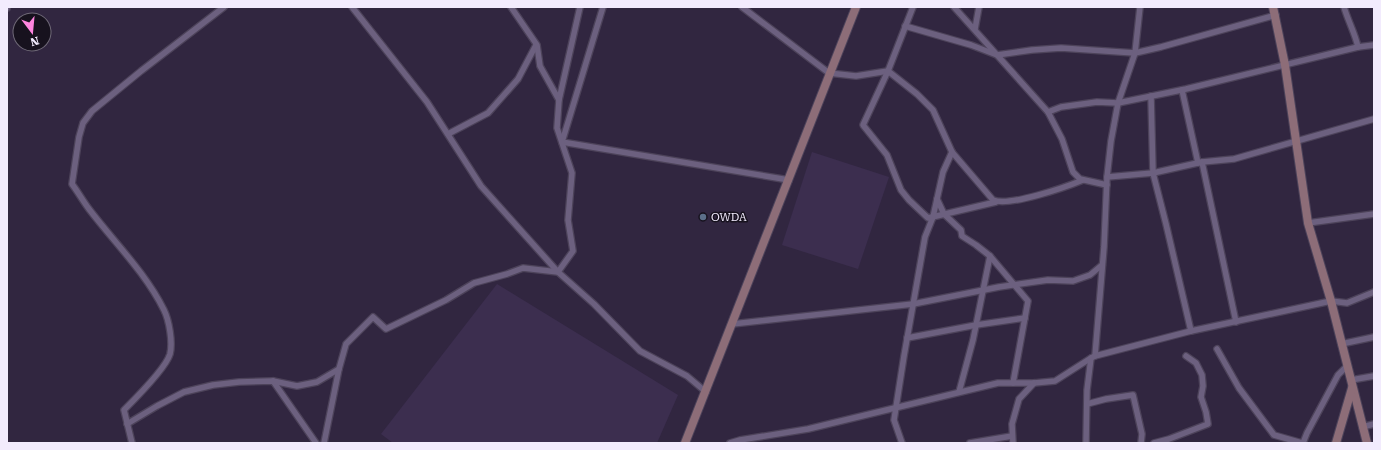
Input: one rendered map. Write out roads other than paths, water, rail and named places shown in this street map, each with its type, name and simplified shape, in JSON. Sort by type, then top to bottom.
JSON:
[{"type":"street","points":[[132,443],[124,410],[164,365],[170,355],[171,338],[164,310],[143,277],[89,209],[72,184],[79,137],[83,123],[92,111],[224,7]]},
{"type":"street","points":[[352,7],[427,102],[481,186],[558,272],[594,304],[640,351],[687,376],[706,392]]},
{"type":"street","points":[[510,7],[536,44],[540,66],[559,100]]},
{"type":"street","points":[[558,272],[573,251],[568,220],[572,173],[557,128],[559,100],[580,7]]},
{"type":"street","points":[[562,142],[603,7]]},
{"type":"street","points":[[742,7],[829,73],[856,76],[888,71],[917,94],[933,110],[952,152],[984,191],[997,202]]},
{"type":"street","points":[[685,443],[856,7]]},
{"type":"street","points":[[913,7],[888,71],[863,124],[887,155],[900,190],[928,218],[1060,189],[1084,180]]},
{"type":"street","points":[[954,7],[1048,112],[1062,139],[1074,172],[1080,179],[1107,185]]},
{"type":"street","points":[[975,30],[979,7]]},
{"type":"street","points":[[1086,443],[1087,390],[1093,357],[1102,265],[1107,177],[1111,141],[1118,103],[1135,53],[1140,7]]},
{"type":"street","points":[[1344,7],[1355,34],[1358,47]]},
{"type":"street","points":[[905,26],[971,45],[997,55],[1061,48],[1135,53],[1161,47],[1273,10],[1285,66],[1308,223],[1331,301],[1366,443]]},
{"type":"street","points":[[448,134],[488,113],[518,79],[536,44]]},
{"type":"street","points":[[1048,112],[1061,107],[1097,102],[1118,103],[1182,90],[1358,47],[1374,45]]},
{"type":"street","points":[[1182,90],[1236,322]]},
{"type":"street","points":[[1151,96],[1153,174],[1191,331]]},
{"type":"street","points":[[1107,177],[1153,174],[1200,163],[1234,159],[1374,119]]},
{"type":"street","points":[[562,142],[789,180]]},
{"type":"street","points":[[902,443],[894,420],[907,338],[925,237],[933,217],[943,172],[952,152]]},
{"type":"street","points":[[937,199],[944,214],[961,230],[962,236],[990,256],[1028,301],[1013,383]]},
{"type":"street","points":[[1308,223],[1374,214]]},
{"type":"street","points":[[959,392],[976,325],[990,256]]},
{"type":"street","points":[[732,324],[913,304],[1013,284],[1048,280],[1072,281],[1090,275],[1102,265]]},
{"type":"street","points":[[324,443],[339,369],[346,344],[373,317],[386,329],[446,300],[474,283],[507,274],[522,268],[558,272]]},
{"type":"street","points":[[730,443],[808,429],[998,383],[1034,383],[1055,381],[1093,357],[1191,331],[1331,301],[1347,302],[1374,292]]},
{"type":"street","points":[[907,338],[976,325],[1025,318]]},
{"type":"street","points":[[1341,344],[1374,337]]},
{"type":"street","points":[[1217,349],[1239,388],[1274,435],[1303,443],[1338,375],[1347,366]]},
{"type":"street","points":[[1154,443],[1169,439],[1208,424],[1201,397],[1203,386],[1202,375],[1196,363],[1186,356]]},
{"type":"street","points":[[127,424],[184,392],[213,385],[273,381],[298,386],[318,382],[339,369]]},
{"type":"street","points":[[1351,384],[1374,376]]},
{"type":"street","points":[[273,381],[316,443]]},
{"type":"street","points":[[1012,443],[1012,424],[1020,399],[1034,383]]},
{"type":"street","points":[[1336,443],[1351,384]]},
{"type":"street","points":[[1087,404],[1106,399],[1133,395],[1142,434],[1141,443]]},
{"type":"street","points":[[1362,428],[1374,424]]},
{"type":"street","points":[[970,443],[1012,436]]},
{"type":"place","name":"OWDA","points":[[703,217]]}]
